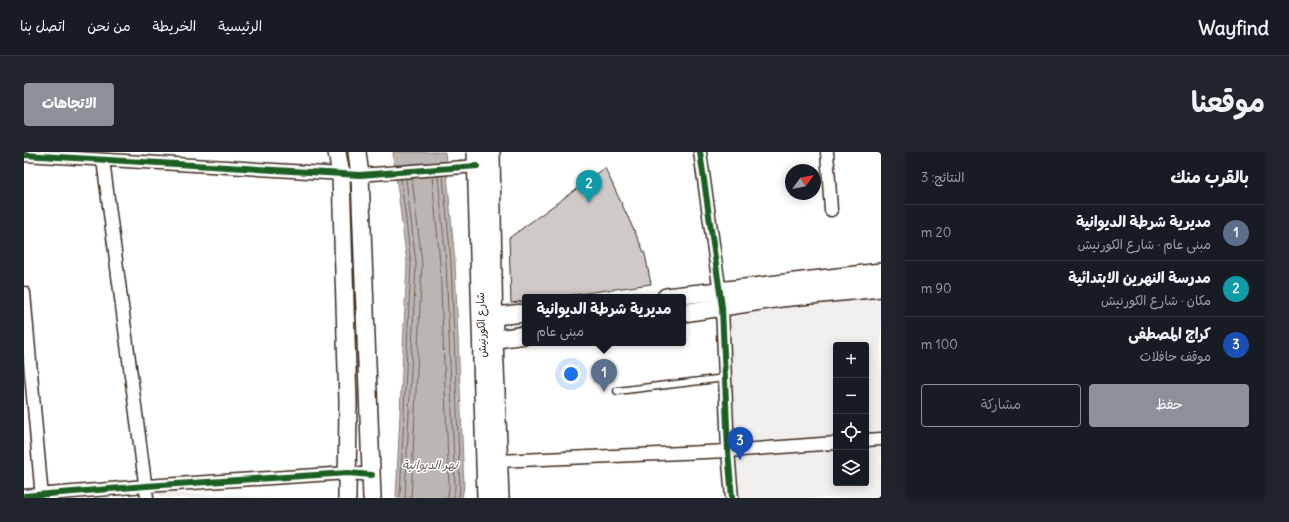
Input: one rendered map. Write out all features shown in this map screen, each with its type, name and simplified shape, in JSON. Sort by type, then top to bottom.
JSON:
[{"type":"main road","points":[[337,152],[341,175],[348,402],[347,498]]},
{"type":"main road","points":[[357,152],[360,175],[372,498]]},
{"type":"main road","name":"شارع الكورنيش","points":[[487,317],[491,152]]},
{"type":"main road","name":"شارع الكورنيش","points":[[474,161],[499,462],[500,498]]},
{"type":"main road","points":[[686,312],[721,299],[881,272]]},
{"type":"main road","points":[[686,298],[782,298],[881,288]]},
{"type":"main road","points":[[487,317],[522,313]]},
{"type":"main road","points":[[488,340],[522,335]]},
{"type":"main road","name":"شارع الكورنيش","points":[[486,498],[488,340]]},
{"type":"street","points":[[700,152],[721,299],[728,451],[732,498]]},
{"type":"street","points":[[827,152],[830,210]]},
{"type":"street","points":[[24,155],[341,175],[385,173],[474,161]]},
{"type":"street","points":[[103,160],[146,492]]},
{"type":"street","points":[[24,293],[42,496]]},
{"type":"street","points":[[869,440],[881,439]]},
{"type":"street","points":[[499,462],[728,451],[833,443]]},
{"type":"street","points":[[24,496],[146,492],[348,473],[372,475]]},
{"type":"lane","points":[[617,391],[725,378]]},
{"type":"shaded area","points":[[881,291],[881,498],[737,498],[727,309]]},
{"type":"shaded area","points":[[158,492],[282,498],[159,498]]},
{"type":"water","name":"نهر الديوانية","points":[[393,152],[445,152],[455,262],[464,487],[462,498],[396,498],[407,263]]},
{"type":"building","points":[[605,168],[645,254],[651,284],[579,294],[522,294],[522,301],[511,303],[509,238]]},
{"type":"cycle path","points":[[700,152],[722,307],[728,451],[732,498]]},
{"type":"cycle path","points":[[24,155],[360,175],[477,166]]},
{"type":"cycle path","points":[[24,496],[146,486],[348,473],[372,475]]},
{"type":"place","name":"مدرسة النهرين الابتدائية","points":[[589,203]]},
{"type":"place","name":"مديرية شرطة الديوانية","points":[[604,392]]},
{"type":"place","name":"كراج المصطفى","points":[[740,460]]}]
